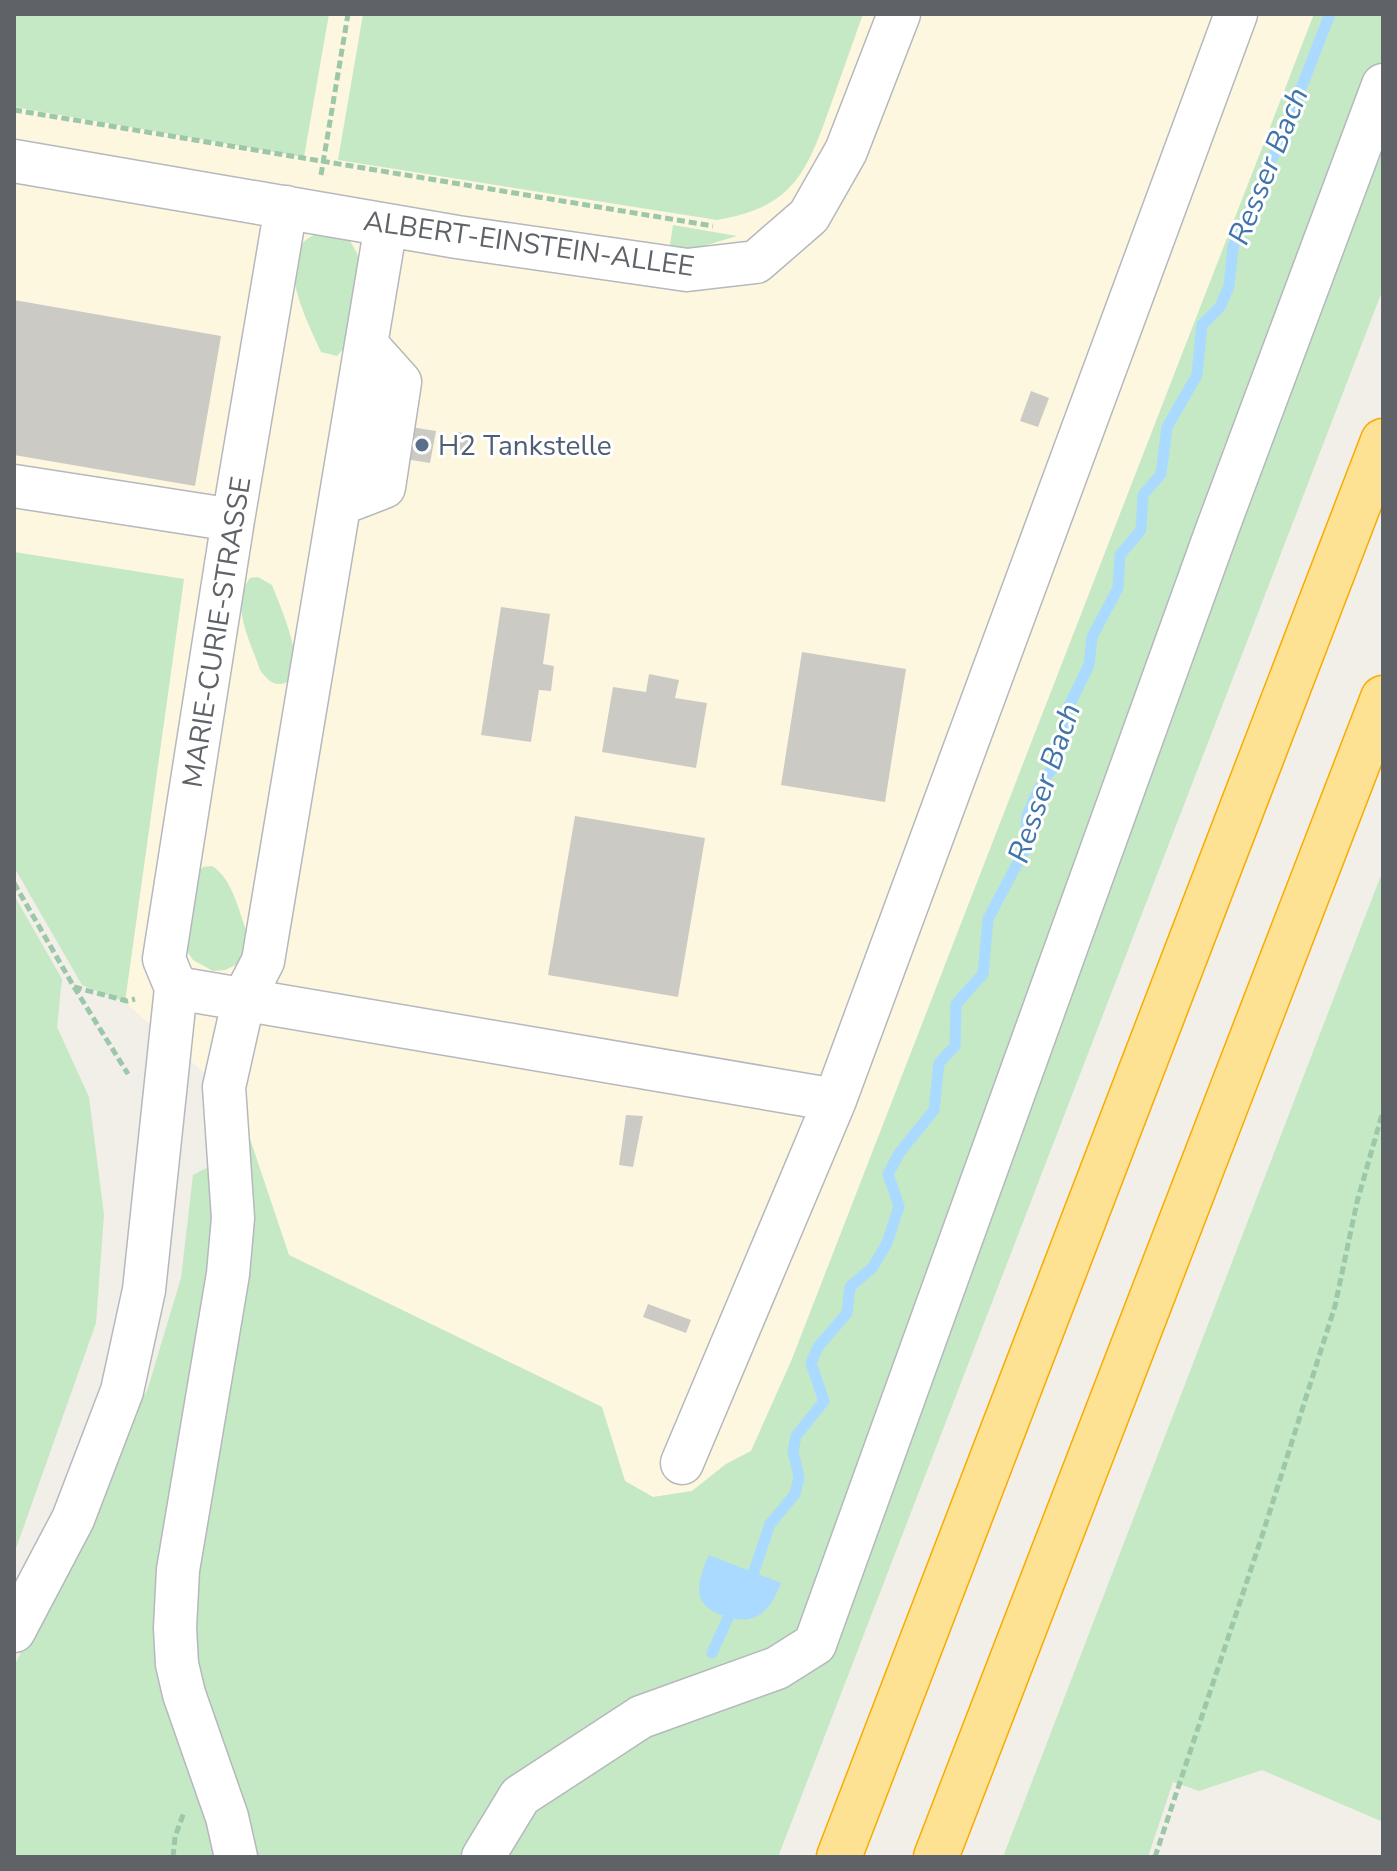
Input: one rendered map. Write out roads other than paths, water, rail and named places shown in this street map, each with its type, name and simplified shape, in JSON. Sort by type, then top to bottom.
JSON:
[{"type":"highway","points":[[839,1857],[1383,441]]},
{"type":"highway","points":[[936,1857],[1383,698]]},
{"type":"street","name":"ALBERT-EINSTEIN-ALLEE","points":[[14,161],[386,225],[687,270],[756,262],[809,216],[846,151],[899,14]]},
{"type":"street","points":[[682,1463],[835,1100],[1236,14]]},
{"type":"street","points":[[483,1857],[520,1796],[641,1717],[777,1668],[815,1644],[1212,542],[1383,85]]},
{"type":"street","name":"MARIE-CURIE-STRASSE","points":[[176,988],[164,959],[233,520],[301,209]]},
{"type":"street","points":[[236,1857],[227,1817],[184,1694],[177,1664],[178,1570],[228,1274],[233,1218],[224,1087],[244,998],[263,961],[386,225]]},
{"type":"street","points":[[14,486],[233,520]]},
{"type":"street","points":[[14,1631],[73,1519],[122,1391],[144,1290],[176,988],[835,1100]]},
{"type":"water","points":[[709,1555],[781,1583],[767,1609],[753,1618],[735,1619],[706,1606],[699,1592]]},
{"type":"waterway","name":"Resser Bach","points":[[746,1585],[753,1574],[770,1524],[795,1494],[799,1477],[793,1452],[796,1436],[824,1401],[811,1363],[818,1347],[847,1313],[850,1287],[873,1267],[887,1243],[899,1206],[888,1174],[900,1152],[934,1110],[939,1063],[955,1046],[956,1004],[983,974],[988,919],[1024,851],[1027,816],[1038,790],[1059,758],[1069,706],[1089,665],[1092,637],[1118,588],[1120,555],[1141,530],[1143,495],[1161,474],[1167,427],[1197,375],[1202,325],[1220,307],[1229,286],[1233,247],[1286,127],[1330,14]]},
{"type":"waterway","name":"Resser Bach","points":[[712,1653],[733,1607]]},
{"type":"place","name":"H2 Tankstelle","points":[[422,445]]}]
